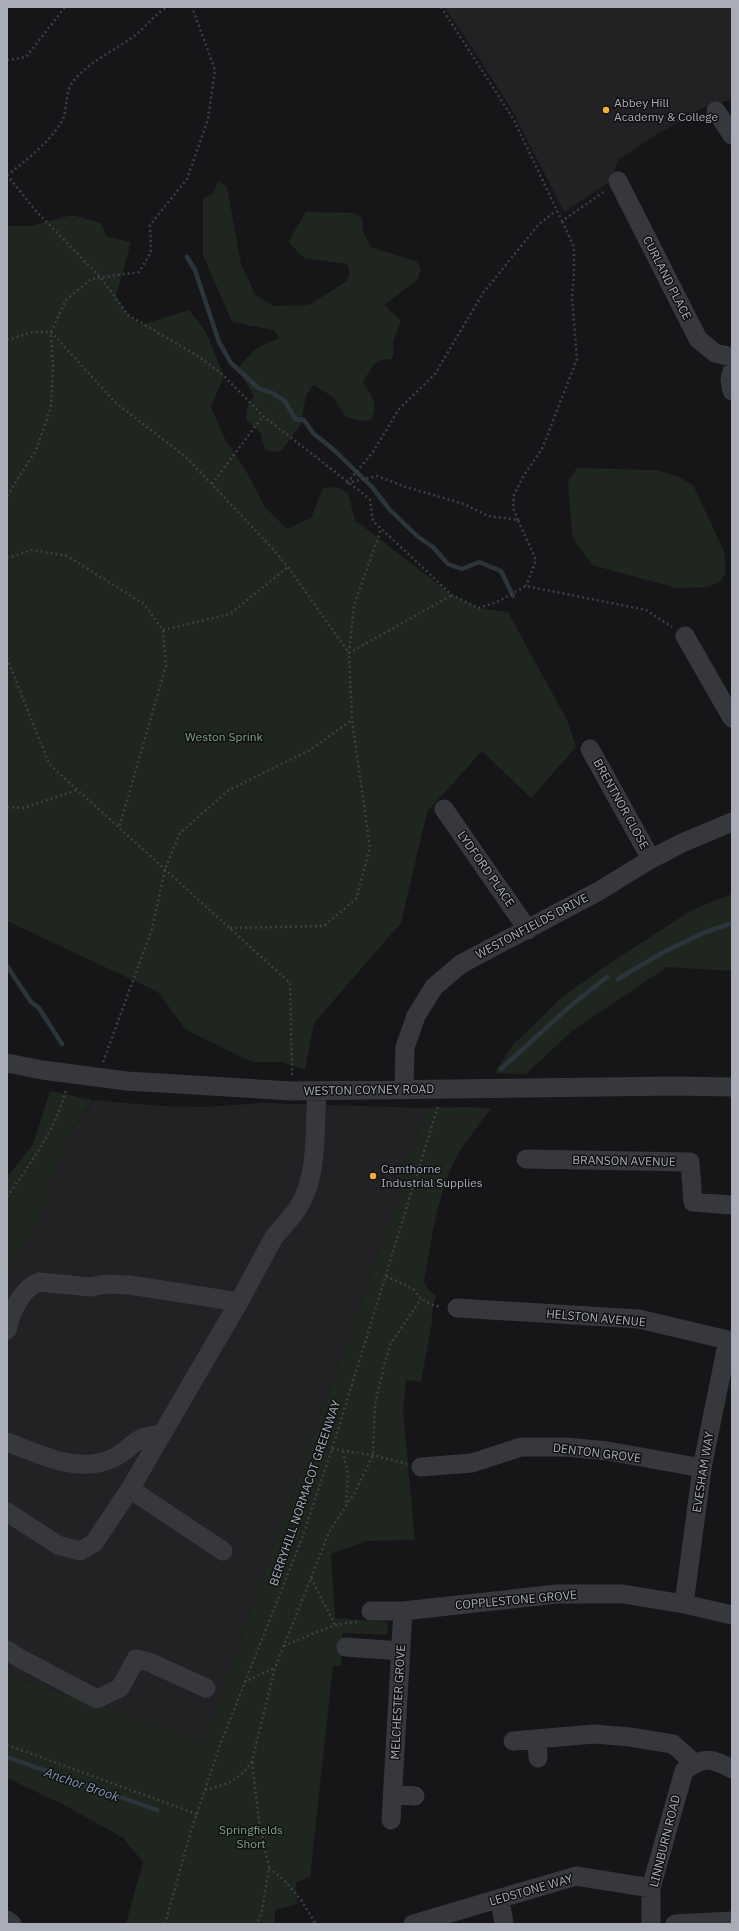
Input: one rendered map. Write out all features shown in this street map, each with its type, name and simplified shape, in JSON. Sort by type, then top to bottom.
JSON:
[{"type":"street","points":[[716,111],[732,136]]},
{"type":"street","name":"CURLAND PLACE","points":[[616,189],[698,339],[715,353],[732,357]]},
{"type":"street","points":[[732,371],[730,380],[732,391]]},
{"type":"street","points":[[687,648],[732,718]]},
{"type":"street","name":"BRENTNOR CLOSE","points":[[590,749],[651,859]]},
{"type":"street","name":"LYDFORD PLACE","points":[[444,809],[528,930]]},
{"type":"street","name":"WESTONFIELDS DRIVE","points":[[404,1089],[404,1047],[416,1016],[434,987],[461,964],[528,930],[599,891],[651,859],[682,843],[732,822]]},
{"type":"street","name":"WESTON COYNEY ROAD","points":[[7,1063],[71,1074],[127,1081],[292,1091],[674,1086],[732,1087]]},
{"type":"street","points":[[7,1512],[58,1545],[80,1551],[94,1543],[130,1489],[162,1435],[239,1302],[274,1237],[298,1208],[307,1188],[312,1166],[317,1091]]},
{"type":"street","name":"BRANSON AVENUE","points":[[526,1159],[690,1162],[693,1202],[732,1205]]},
{"type":"street","points":[[7,1330],[11,1313],[33,1284],[39,1282],[91,1287],[105,1284],[130,1285],[239,1302]]},
{"type":"street","name":"HELSTON AVENUE","points":[[457,1308],[639,1319],[730,1340]]},
{"type":"street","name":"EVESHAM WAY","points":[[684,1604],[702,1468],[730,1340]]},
{"type":"street","points":[[7,1442],[54,1460],[92,1465],[112,1459],[142,1438],[149,1435],[162,1435]]},
{"type":"street","name":"DENTON GROVE","points":[[421,1468],[472,1463],[521,1447],[566,1447],[608,1451],[702,1468]]},
{"type":"street","points":[[130,1489],[223,1551]]},
{"type":"street","name":"COPPLESTONE GROVE","points":[[370,1611],[403,1611],[558,1594],[623,1594],[684,1604],[732,1615]]},
{"type":"street","name":"MELCHESTER GROVE","points":[[391,1820],[403,1611]]},
{"type":"street","points":[[346,1647],[401,1651]]},
{"type":"street","points":[[7,1650],[19,1658],[97,1699],[120,1688],[136,1659],[149,1662],[206,1688]]},
{"type":"street","points":[[513,1741],[594,1734],[656,1740],[673,1744],[694,1764],[710,1759],[732,1769]]},
{"type":"street","points":[[537,1740],[538,1758]]},
{"type":"street","name":"LINNBURN ROAD","points":[[652,1924],[651,1888],[679,1785],[684,1771],[694,1764]]},
{"type":"street","points":[[393,1794],[415,1796]]},
{"type":"street","name":"LEDSTONE WAY","points":[[413,1924],[576,1876],[651,1888]]},
{"type":"street","points":[[500,1899],[504,1924]]},
{"type":"street","points":[[7,1920],[12,1924]]},
{"type":"street","points":[[675,1924],[732,1921]]},
{"type":"path","points":[[7,60],[26,57],[65,7]]},
{"type":"path","points":[[168,7],[157,14],[137,34],[79,75],[71,85],[64,115],[60,125],[29,159],[7,175],[35,210],[101,278],[128,315],[201,358],[224,376],[263,416],[370,500],[373,521],[452,595],[478,608],[497,602],[526,586],[536,560],[513,508],[514,495],[524,475],[542,449],[577,359],[572,297],[574,247],[514,120],[441,7]]},
{"type":"path","points":[[7,496],[36,450],[51,407],[53,366],[51,332],[66,300],[91,279],[139,272],[151,252],[150,225],[187,179],[208,119],[215,70],[192,7]]},
{"type":"path","points":[[562,221],[616,189]]},
{"type":"path","points":[[347,482],[373,452],[399,409],[435,374],[483,293],[539,224],[556,211]]},
{"type":"path","points":[[7,340],[33,332],[51,332],[116,403],[186,457],[212,484],[288,567],[349,653]]},
{"type":"path","points":[[212,484],[263,416]]},
{"type":"path","points":[[347,482],[377,476],[406,488],[464,504],[488,516],[518,520]]},
{"type":"path","points":[[229,928],[324,926],[356,899],[370,848],[352,720],[349,653],[354,605],[382,529]]},
{"type":"path","points":[[7,558],[32,550],[67,556],[144,604],[163,630],[166,666],[119,828]]},
{"type":"path","points":[[163,630],[230,614],[288,567]]},
{"type":"path","points":[[526,586],[646,610],[687,648]]},
{"type":"path","points":[[349,653],[452,595]]},
{"type":"path","points":[[7,658],[49,764],[290,983],[292,1091]]},
{"type":"path","points":[[98,1077],[152,928],[165,869],[180,833],[229,790],[310,750],[352,720]]},
{"type":"path","points":[[7,807],[24,808],[77,790]]},
{"type":"path","points":[[7,1197],[49,1135],[60,1110],[71,1074]]},
{"type":"path","name":"BERRYHILL NORMACOT GREENWAY","points":[[165,1924],[197,1814],[220,1745],[301,1541],[332,1449],[437,1108],[451,1089]]},
{"type":"path","points":[[386,1276],[413,1289],[421,1299],[433,1305],[457,1308]]},
{"type":"path","points":[[205,1790],[229,1784],[244,1774],[252,1762],[275,1668],[329,1532],[355,1492],[373,1455],[375,1404],[384,1362],[391,1343],[421,1299]]},
{"type":"path","points":[[332,1449],[373,1455],[421,1468]]},
{"type":"path","points":[[343,1451],[348,1475],[346,1504]]},
{"type":"path","points":[[311,1578],[335,1626]]},
{"type":"path","points":[[284,1646],[347,1622]]},
{"type":"path","points":[[244,1682],[275,1668]]},
{"type":"path","points":[[7,1744],[197,1814]]},
{"type":"path","points":[[252,1762],[259,1821],[269,1868],[262,1910],[257,1924]]},
{"type":"path","points":[[269,1868],[284,1880],[301,1900],[316,1924]]},
{"type":"shaded area","name":"Abbey Hill Academy & College","points":[[444,7],[732,7],[732,99],[703,108],[656,135],[618,160],[611,181],[564,212],[513,112]]},
{"type":"shaded area","points":[[94,1100],[159,1106],[205,1107],[262,1103],[425,1108],[396,1203],[204,1742],[7,1674],[7,1272],[37,1228],[68,1134]]},
{"type":"green space","points":[[218,181],[227,187],[241,264],[255,294],[273,306],[309,305],[347,281],[350,273],[347,264],[304,258],[288,242],[306,212],[354,213],[362,218],[363,231],[371,247],[417,262],[421,269],[418,279],[384,305],[401,321],[393,342],[394,350],[392,359],[377,362],[371,368],[363,382],[372,396],[374,404],[371,420],[362,421],[346,417],[333,397],[314,385],[306,395],[301,424],[282,450],[274,452],[265,450],[260,432],[246,420],[247,407],[254,396],[238,369],[256,349],[279,338],[273,330],[232,322],[203,255],[203,199],[214,192]]},
{"type":"green space","name":"Weston Sprink","points":[[72,215],[101,223],[107,237],[131,242],[116,296],[128,315],[141,325],[189,310],[206,332],[224,376],[211,407],[226,441],[245,469],[265,507],[287,529],[311,518],[323,488],[337,487],[348,493],[355,520],[452,595],[478,608],[508,612],[567,720],[576,747],[531,798],[482,751],[427,812],[401,923],[314,1023],[305,1070],[282,1062],[252,1062],[186,1030],[158,992],[7,921],[7,226],[31,226]]},
{"type":"green space","points":[[577,468],[655,470],[677,476],[693,485],[724,551],[726,573],[720,581],[709,587],[676,588],[592,565],[572,536],[568,481]]},
{"type":"green space","points":[[732,894],[732,971],[667,967],[572,1031],[526,1074],[494,1073],[514,1044],[561,998],[607,965],[692,910]]},
{"type":"green space","points":[[50,1091],[93,1100],[68,1134],[37,1228],[7,1272],[7,1177],[33,1144]]},
{"type":"green space","name":"Springfields Short","points":[[425,1108],[491,1108],[457,1156],[450,1171],[440,1201],[424,1281],[427,1288],[436,1296],[433,1305],[432,1322],[421,1382],[406,1380],[403,1410],[415,1540],[367,1541],[331,1554],[335,1618],[388,1622],[387,1635],[343,1633],[341,1666],[333,1666],[310,1877],[296,1882],[297,1904],[275,1910],[275,1924],[126,1924],[143,1862],[123,1838],[66,1806],[7,1778],[7,1674],[204,1742],[396,1203]]},
{"type":"waterway","points":[[187,257],[195,270],[219,342],[231,363],[258,388],[272,393],[285,401],[295,419],[304,420],[313,433],[334,450],[372,487],[390,510],[417,536],[433,547],[448,564],[462,569],[479,562],[501,571],[513,596]]},
{"type":"waterway","points":[[618,979],[662,953],[703,933],[732,923]]},
{"type":"waterway","points":[[7,966],[31,1002],[39,1008],[62,1044]]},
{"type":"waterway","points":[[501,1069],[569,1007],[607,977]]},
{"type":"waterway","name":"Anchor Brook","points":[[7,1757],[157,1810]]},
{"type":"place","name":"Abbey Hill Academy & College","points":[[606,110]]},
{"type":"place","name":"Camthorne Industrial Supplies","points":[[373,1176]]}]
